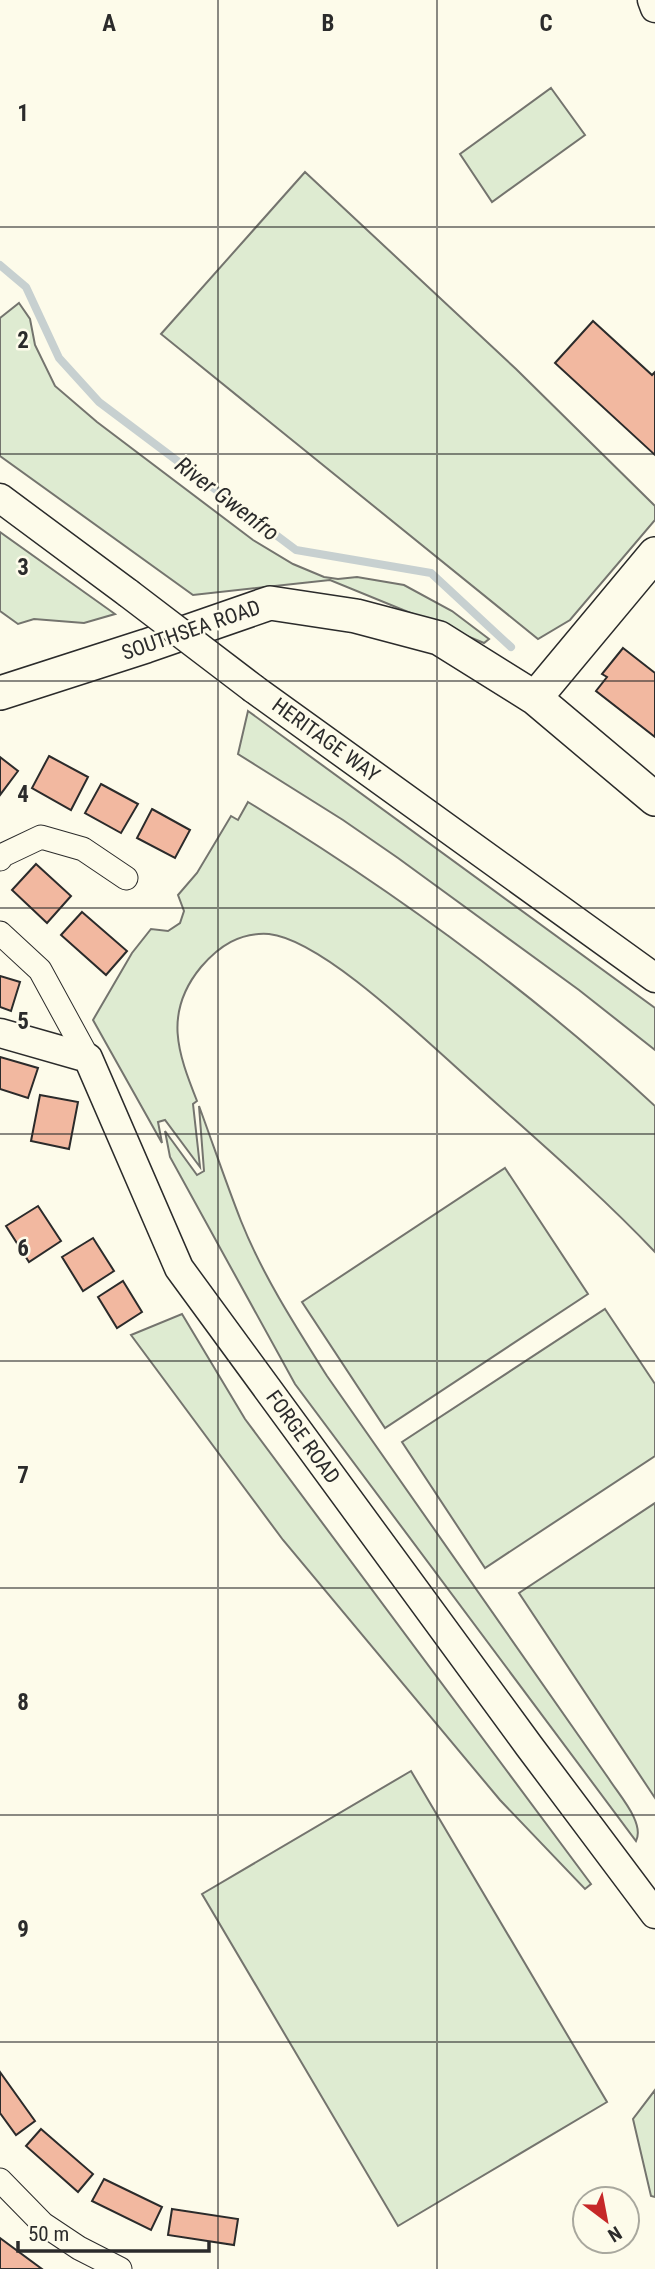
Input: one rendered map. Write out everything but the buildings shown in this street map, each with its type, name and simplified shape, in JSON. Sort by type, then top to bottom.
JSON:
[{"type":"main road","points":[[536,698],[655,554]]},
{"type":"main road","name":"SOUTHSEA ROAD","points":[[0,693],[270,603],[356,616],[439,638],[536,698],[655,799]]},
{"type":"street","points":[[652,0],[655,8]]},
{"type":"street","name":"HERITAGE WAY","points":[[0,498],[254,689],[655,978]]},
{"type":"street","points":[[0,859],[3,855],[41,837],[83,849],[126,878]]},
{"type":"street","name":"FORGE ROAD","points":[[0,933],[40,970],[88,1058],[179,1268],[520,1735],[655,1914]]},
{"type":"street","points":[[0,1033],[88,1058]]},
{"type":"street","points":[[0,2180],[43,2224],[79,2248],[120,2269]]},
{"type":"green space","points":[[551,88],[585,135],[492,202],[460,154]]},
{"type":"green space","points":[[305,172],[516,369],[655,506],[655,520],[570,620],[538,639],[161,334]]},
{"type":"green space","points":[[19,303],[30,319],[35,345],[55,386],[97,422],[253,540],[293,564],[324,577],[357,577],[404,585],[452,611],[489,639],[484,643],[330,580],[193,595],[0,456],[0,318]]},
{"type":"green space","points":[[0,532],[115,614],[84,623],[34,619],[18,624],[0,611]]},
{"type":"green space","points":[[248,711],[655,1008],[655,1050],[579,990],[398,858],[238,754]]},
{"type":"green space","points":[[248,802],[355,870],[510,982],[655,1106],[655,1252],[567,1167],[406,1022],[348,974],[292,941],[269,934],[249,935],[223,947],[201,967],[189,984],[178,1017],[178,1033],[184,1066],[197,1101],[193,1104],[200,1167],[165,1120],[158,1122],[162,1143],[93,1020],[132,953],[151,929],[168,931],[180,923],[184,911],[178,895],[197,873],[231,816],[238,820]]},
{"type":"green space","points":[[199,1106],[250,1241],[292,1320],[327,1376],[624,1801],[637,1826],[636,1841],[295,1384],[170,1157],[165,1131],[197,1175],[204,1171]]},
{"type":"green space","points":[[505,1168],[588,1294],[385,1428],[302,1302]]},
{"type":"green space","points":[[605,1309],[655,1384],[655,1456],[485,1568],[402,1442]]},
{"type":"green space","points":[[182,1314],[245,1419],[591,1884],[585,1889],[500,1800],[283,1540],[131,1335]]},
{"type":"green space","points":[[655,1503],[655,1798],[519,1593]]},
{"type":"green space","points":[[411,1771],[607,2102],[398,2226],[202,1894]]},
{"type":"green space","points":[[655,2090],[655,2197],[651,2196],[633,2119]]},
{"type":"waterway","name":"River Gwenfro","points":[[0,265],[26,287],[59,358],[99,402],[296,550],[431,573],[511,647]]}]
